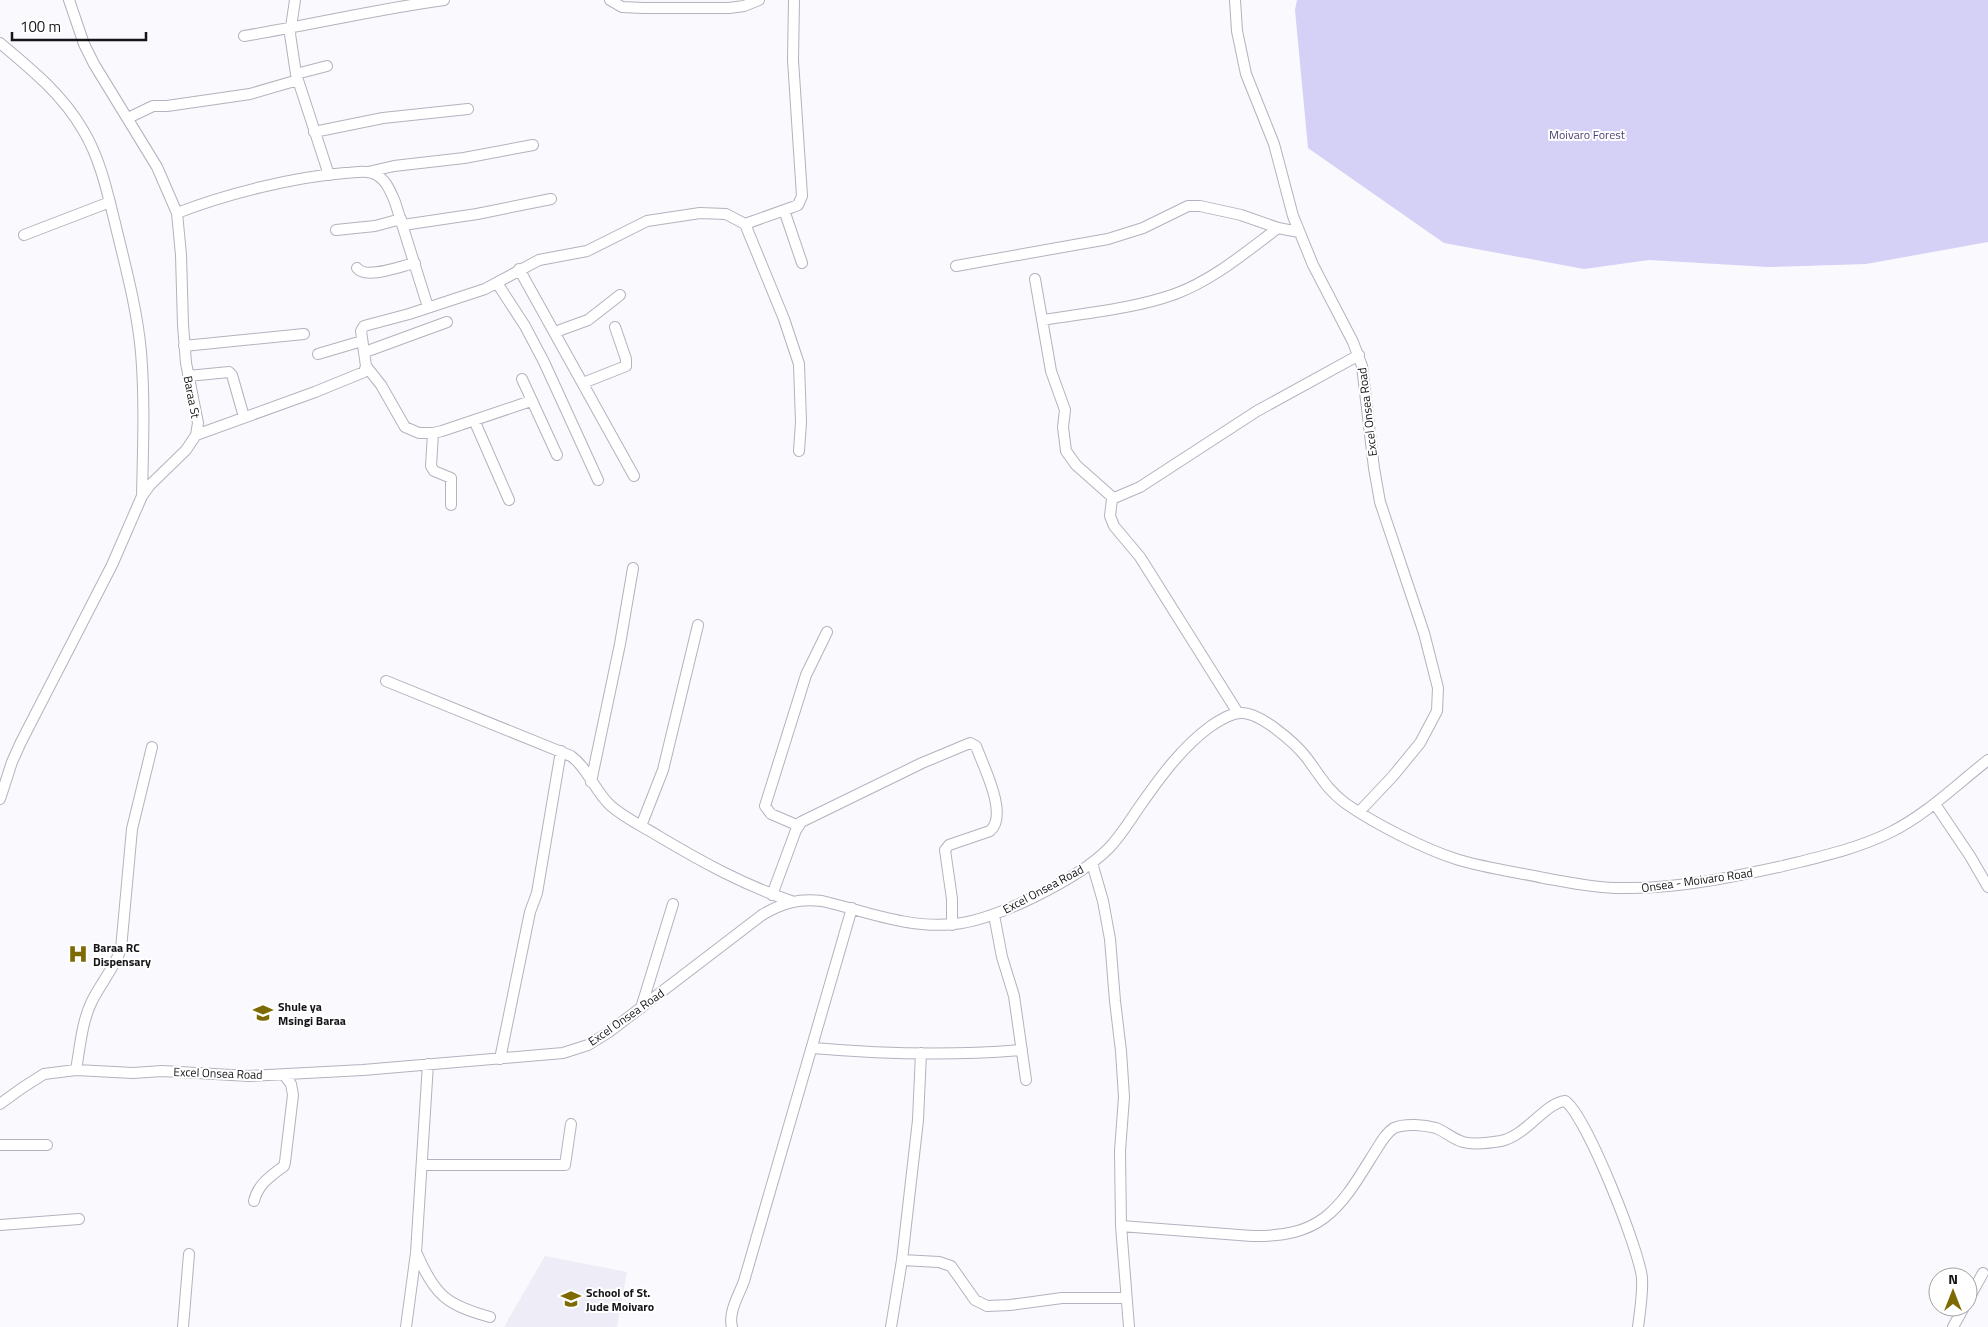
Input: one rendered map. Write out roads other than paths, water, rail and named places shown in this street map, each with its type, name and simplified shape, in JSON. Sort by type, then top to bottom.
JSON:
[{"type":"street","name":"Baraa St","points":[[0,799],[12,762],[21,742],[112,565],[142,496],[150,485],[186,450],[196,435],[198,423],[184,346],[181,255],[177,213],[157,167],[128,118],[110,93],[91,58],[84,44],[69,0]]},
{"type":"street","points":[[296,0],[290,28],[297,77],[329,175]]},
{"type":"street","points":[[244,36],[380,9],[444,0]]},
{"type":"street","points":[[610,0],[622,7],[643,8],[729,8],[744,6],[760,0]]},
{"type":"street","points":[[745,224],[798,205],[802,196],[793,60],[794,0]]},
{"type":"street","name":"Excel Onsea Road","points":[[1235,0],[1237,31],[1246,74],[1274,144],[1299,232],[1313,265],[1359,355],[1365,380],[1371,449],[1380,502],[1432,658],[1439,696],[1434,718],[1420,743],[1393,776],[1359,812]]},
{"type":"street","points":[[0,43],[45,81],[82,128],[96,156],[110,202],[131,290],[141,353],[143,410],[142,496]]},
{"type":"street","points":[[128,118],[153,106],[167,106],[250,94],[327,66]]},
{"type":"street","points":[[314,132],[383,118],[468,109]]},
{"type":"street","points":[[177,213],[226,196],[329,175],[367,172],[394,166],[464,158],[533,144]]},
{"type":"street","points":[[367,172],[379,176],[388,186],[402,222],[428,306]]},
{"type":"street","points":[[336,230],[477,214],[551,199]]},
{"type":"street","points":[[24,235],[110,202]]},
{"type":"street","points":[[956,266],[1080,245],[1125,234],[1188,206],[1200,206],[1241,215],[1278,228],[1299,232]]},
{"type":"street","points":[[784,210],[802,263]]},
{"type":"street","points":[[196,435],[360,375],[364,372],[366,366],[361,331],[364,326],[409,314],[428,306],[485,289],[539,260],[587,251],[647,221],[657,218],[712,212],[726,214],[745,224],[784,319],[798,364],[801,422],[798,450]]},
{"type":"street","points":[[1042,320],[1130,305],[1176,294],[1231,262],[1278,228]]},
{"type":"street","points":[[357,268],[365,273],[374,273],[415,262]]},
{"type":"street","points":[[519,270],[634,476]]},
{"type":"street","points":[[1035,279],[1051,371],[1065,410],[1064,436],[1066,451],[1076,465],[1108,492],[1112,499],[1110,516],[1114,526],[1140,557],[1238,713]]},
{"type":"street","points":[[498,283],[525,326],[544,362],[598,480]]},
{"type":"street","points":[[555,332],[588,320],[620,295]]},
{"type":"street","points":[[365,352],[447,322]]},
{"type":"street","points":[[583,384],[626,366],[626,359],[615,327]]},
{"type":"street","points":[[184,346],[304,334]]},
{"type":"street","points":[[318,354],[362,341]]},
{"type":"street","points":[[1112,499],[1140,487],[1257,411],[1359,355]]},
{"type":"street","points":[[366,366],[381,385],[406,427],[419,433],[433,433],[532,401]]},
{"type":"street","points":[[188,376],[229,372],[232,375],[244,417]]},
{"type":"street","points":[[522,379],[557,455]]},
{"type":"street","points":[[474,420],[509,500]]},
{"type":"street","points":[[433,433],[431,466],[434,471],[452,478],[451,505]]},
{"type":"street","points":[[591,782],[620,644],[633,568]]},
{"type":"street","points":[[641,826],[663,770],[698,625]]},
{"type":"street","points":[[798,826],[770,814],[765,806],[806,675],[827,632]]},
{"type":"street","points":[[386,681],[561,751],[578,761],[602,798],[641,826],[716,870],[791,902]]},
{"type":"street","name":"Excel Onsea Road","points":[[0,1104],[44,1074],[76,1070],[133,1073],[162,1071],[249,1076],[364,1070],[500,1059],[563,1053],[578,1049],[597,1041],[773,908],[791,902],[810,900],[919,924],[952,924],[994,915],[1030,898],[1092,863],[1112,845],[1151,791],[1189,744],[1218,722],[1238,713]]},
{"type":"street","name":"Onsea - Moivaro Road","points":[[1238,713],[1245,713],[1259,719],[1288,739],[1306,758],[1327,788],[1359,812],[1415,841],[1456,859],[1500,870],[1571,882],[1628,888],[1668,886],[1728,877],[1840,851],[1868,842],[1891,832],[1935,804],[1988,760]]},
{"type":"street","points":[[772,895],[798,826],[806,819],[922,763],[973,743],[976,746],[993,793],[998,817],[990,831],[947,847],[945,853],[951,890],[952,924]]},
{"type":"street","points":[[76,1070],[92,1000],[117,960],[121,949],[132,829],[152,747]]},
{"type":"street","points":[[500,1059],[530,912],[537,893],[561,751]]},
{"type":"street","points":[[1935,804],[1970,856],[1988,887]]},
{"type":"street","points":[[1092,863],[1103,901],[1110,939],[1121,1051],[1124,1097],[1120,1151],[1121,1226],[1125,1298],[1129,1327]]},
{"type":"street","points":[[641,1009],[673,904]]},
{"type":"street","points":[[732,1327],[731,1318],[733,1310],[744,1281],[789,1120],[812,1048],[852,908]]},
{"type":"street","points":[[994,915],[1002,957],[1014,996],[1026,1080]]},
{"type":"street","points":[[812,1048],[921,1053],[987,1053],[1022,1050]]},
{"type":"street","points":[[891,1327],[902,1260],[918,1120],[921,1053]]},
{"type":"street","points":[[406,1327],[416,1253],[428,1064]]},
{"type":"street","points":[[254,1200],[257,1190],[284,1166],[285,1162],[293,1095],[291,1084],[284,1074]]},
{"type":"street","points":[[1121,1226],[1252,1236],[1290,1233],[1314,1224],[1336,1209],[1346,1198],[1386,1136],[1395,1128],[1411,1125],[1436,1128],[1464,1143],[1501,1141],[1516,1135],[1555,1104],[1565,1101],[1573,1110],[1588,1137],[1630,1233],[1642,1278],[1638,1327]]},
{"type":"street","points":[[422,1165],[565,1165],[571,1124]]},
{"type":"street","points":[[0,1145],[47,1145]]},
{"type":"street","points":[[0,1224],[79,1219]]},
{"type":"street","points":[[416,1253],[428,1278],[443,1297],[453,1304],[490,1317]]},
{"type":"street","points":[[183,1327],[189,1254]]},
{"type":"street","points":[[902,1260],[939,1262],[950,1266],[960,1276],[975,1300],[988,1306],[1010,1306],[1062,1298],[1125,1298]]},
{"type":"street","points":[[1978,1282],[1983,1273]]},
{"type":"place","name":"Baraa RC Dispensary","points":[[78,954]]},
{"type":"place","name":"Shule ya Msingi Baraa","points":[[263,1013]]},
{"type":"place","name":"School of St. Jude Moivaro","points":[[571,1299]]},
{"type":"park label","name":"Moivaro Forest","points":[[1587,134]]}]
